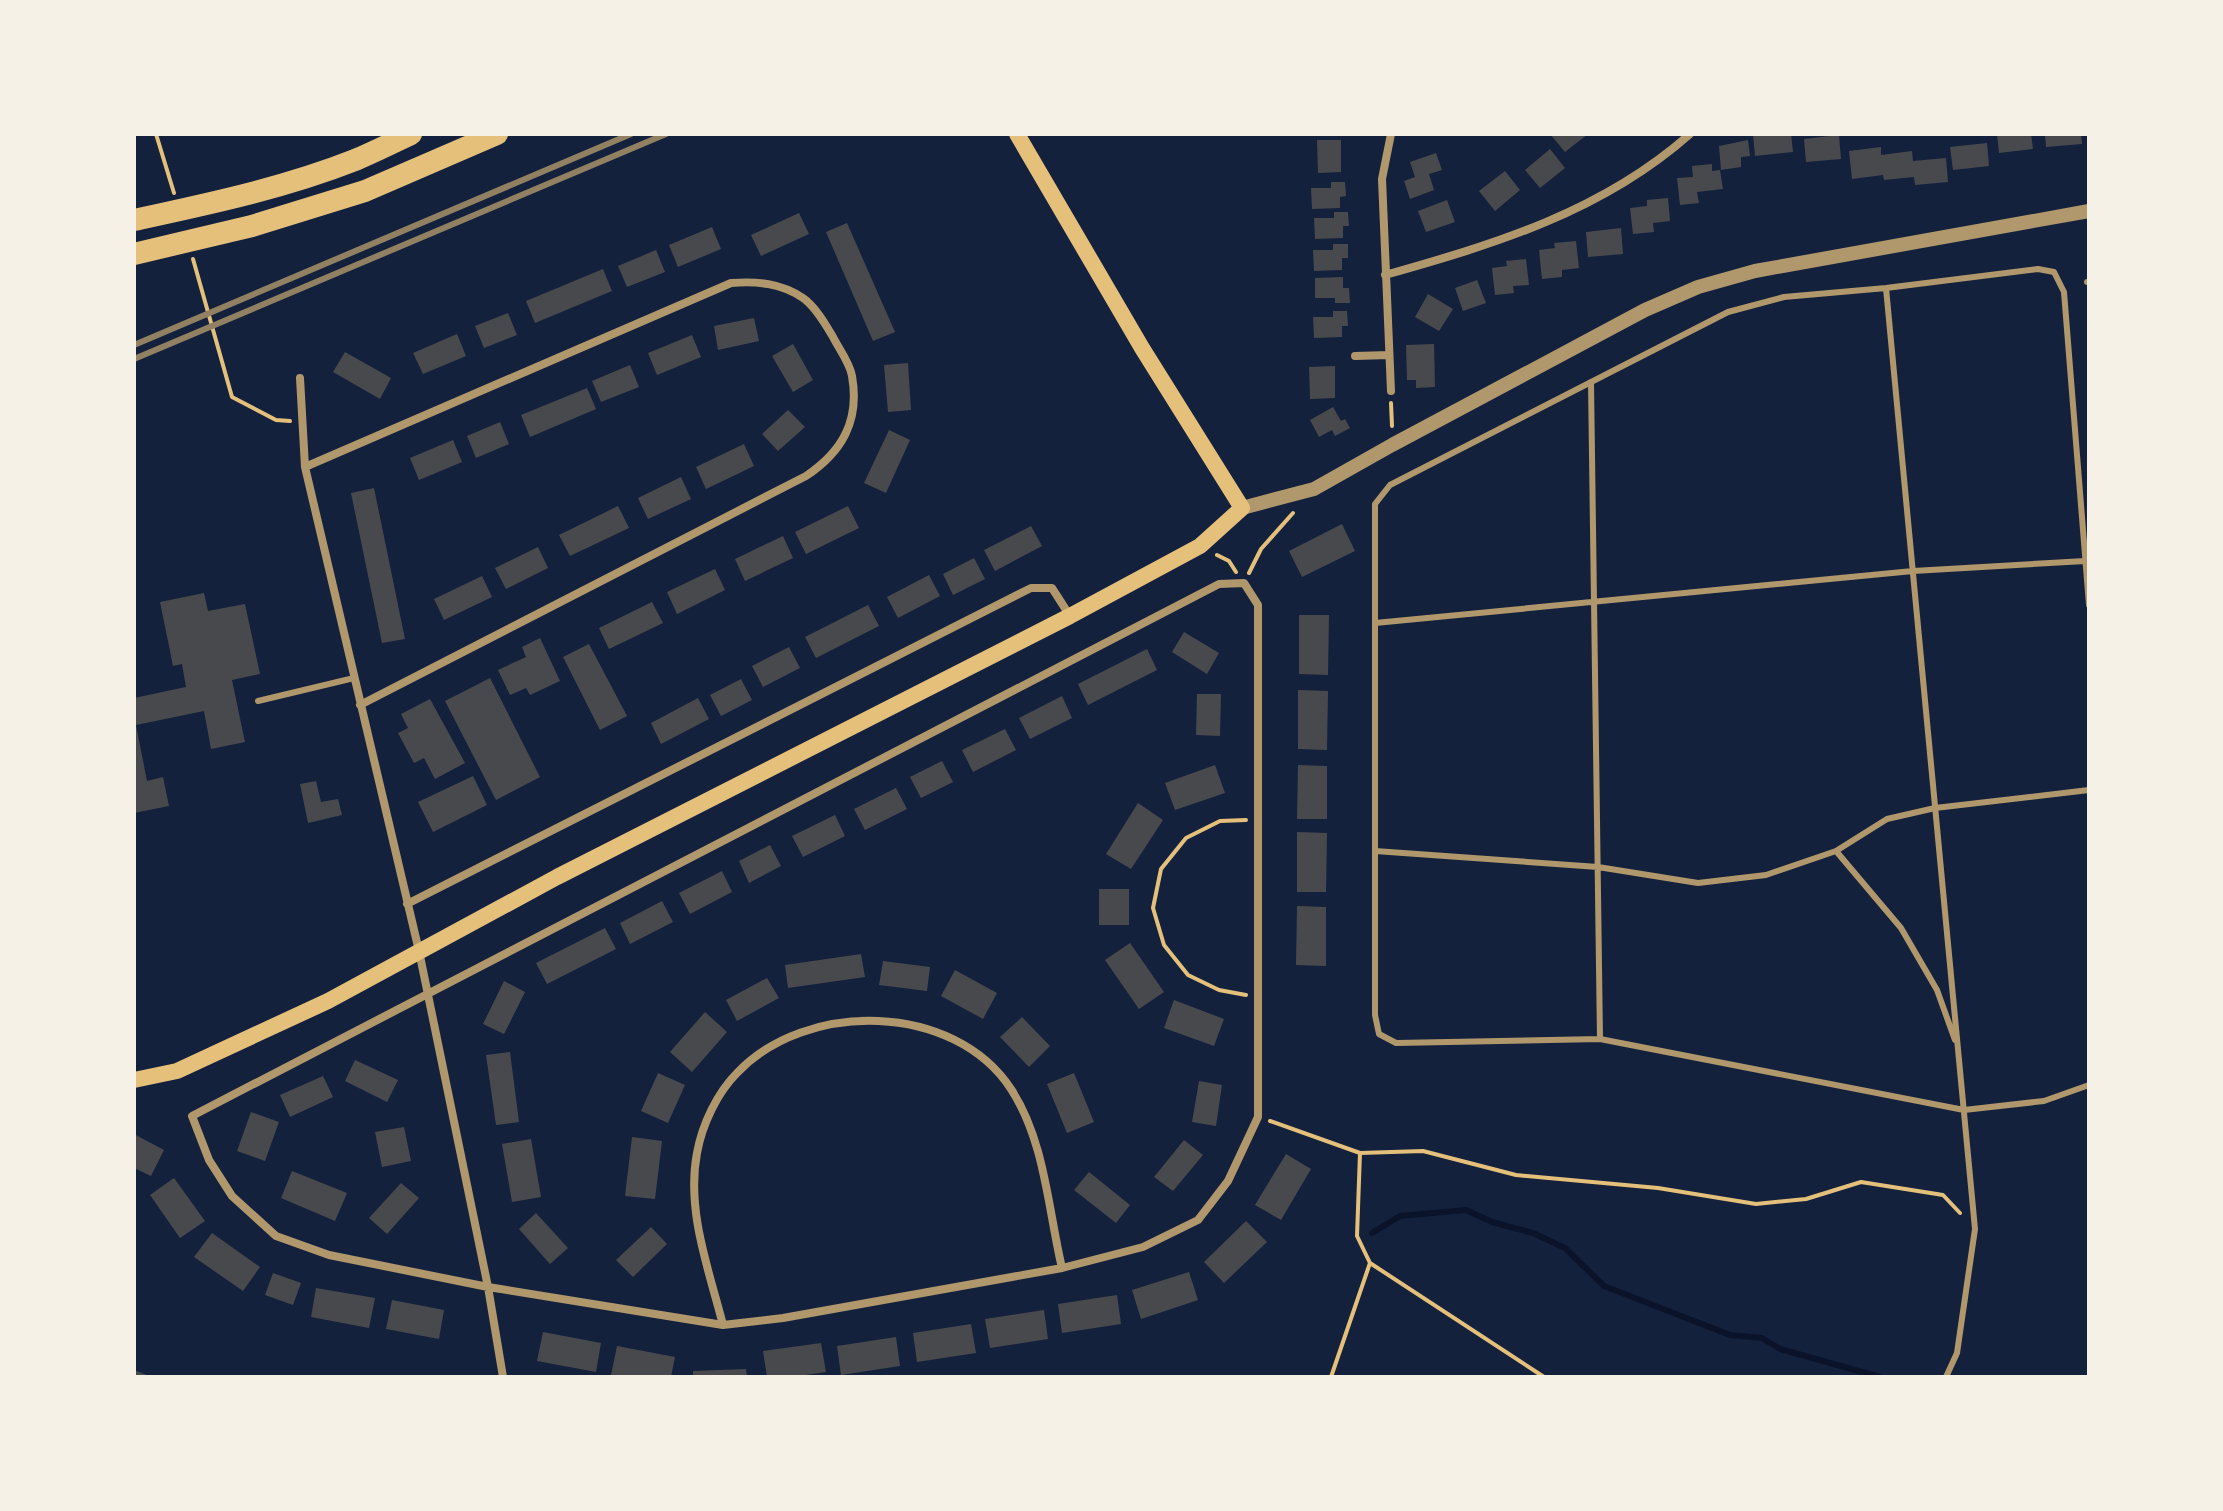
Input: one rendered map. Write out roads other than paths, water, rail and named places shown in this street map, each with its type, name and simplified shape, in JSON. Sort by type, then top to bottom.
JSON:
[{"type":"highway","points":[[134,220],[243,195],[300,178],[354,160],[411,134]]},
{"type":"highway","points":[[134,254],[252,226],[365,191],[497,134]]},
{"type":"main road","points":[[134,1080],[177,1071],[328,1001],[557,877],[1070,616],[1200,546],[1242,508],[1142,348],[1017,134]]},
{"type":"street","points":[[1391,134],[1382,179],[1391,391]]},
{"type":"street","points":[[1385,275],[1484,247],[1600,199],[1674,149],[1690,134]]},
{"type":"street","points":[[1242,508],[1314,489],[1645,310],[1698,287],[1755,271],[2089,211]]},
{"type":"street","points":[[305,467],[731,283],[760,281],[805,299],[827,327],[852,373],[854,404],[841,445],[826,463],[360,705]]},
{"type":"street","points":[[1355,356],[1389,355]]},
{"type":"street","points":[[300,378],[305,467],[419,951],[488,1287],[503,1377]]},
{"type":"street","points":[[1244,583],[1258,605],[1258,1117],[1228,1181],[1198,1220],[1143,1247],[1062,1268],[783,1318],[723,1325],[488,1287],[329,1255],[276,1236],[232,1196],[209,1160],[192,1116],[426,994],[1219,584],[1244,583]]},
{"type":"street","points":[[407,904],[1031,588],[1052,588],[1070,616]]},
{"type":"street","points":[[723,1325],[696,1221],[694,1188],[697,1152],[715,1102],[737,1073],[765,1050],[795,1035],[831,1024],[871,1020],[926,1028],[962,1045],[995,1069],[1011,1089],[1030,1123],[1062,1268]]},
{"type":"lane","points":[[2089,605],[2064,292],[2054,272],[2038,269],[1784,297],[1728,312],[1390,485],[1375,504],[1375,1015],[1379,1034],[1396,1043],[1600,1039],[1964,1110],[2044,1101],[2089,1085]]},
{"type":"lane","points":[[1886,288],[1975,1229],[1957,1353],[1946,1377]]},
{"type":"lane","points":[[1591,382],[1600,1039]]},
{"type":"lane","points":[[1375,623],[1913,571],[2085,561]]},
{"type":"lane","points":[[258,701],[354,678]]},
{"type":"lane","points":[[1375,851],[1598,867],[1698,883],[1766,875],[1836,851],[1887,819],[1935,808],[2089,790]]},
{"type":"lane","points":[[1836,851],[1901,928],[1937,990],[1959,1051]]},
{"type":"waterway","points":[[1372,1233],[1400,1216],[1466,1210],[1492,1222],[1533,1233],[1565,1248],[1604,1286],[1730,1335],[1762,1338],[1780,1349],[1880,1377]]},
{"type":"railway","points":[[134,345],[631,134]]},
{"type":"railway","points":[[134,359],[666,134]]}]
